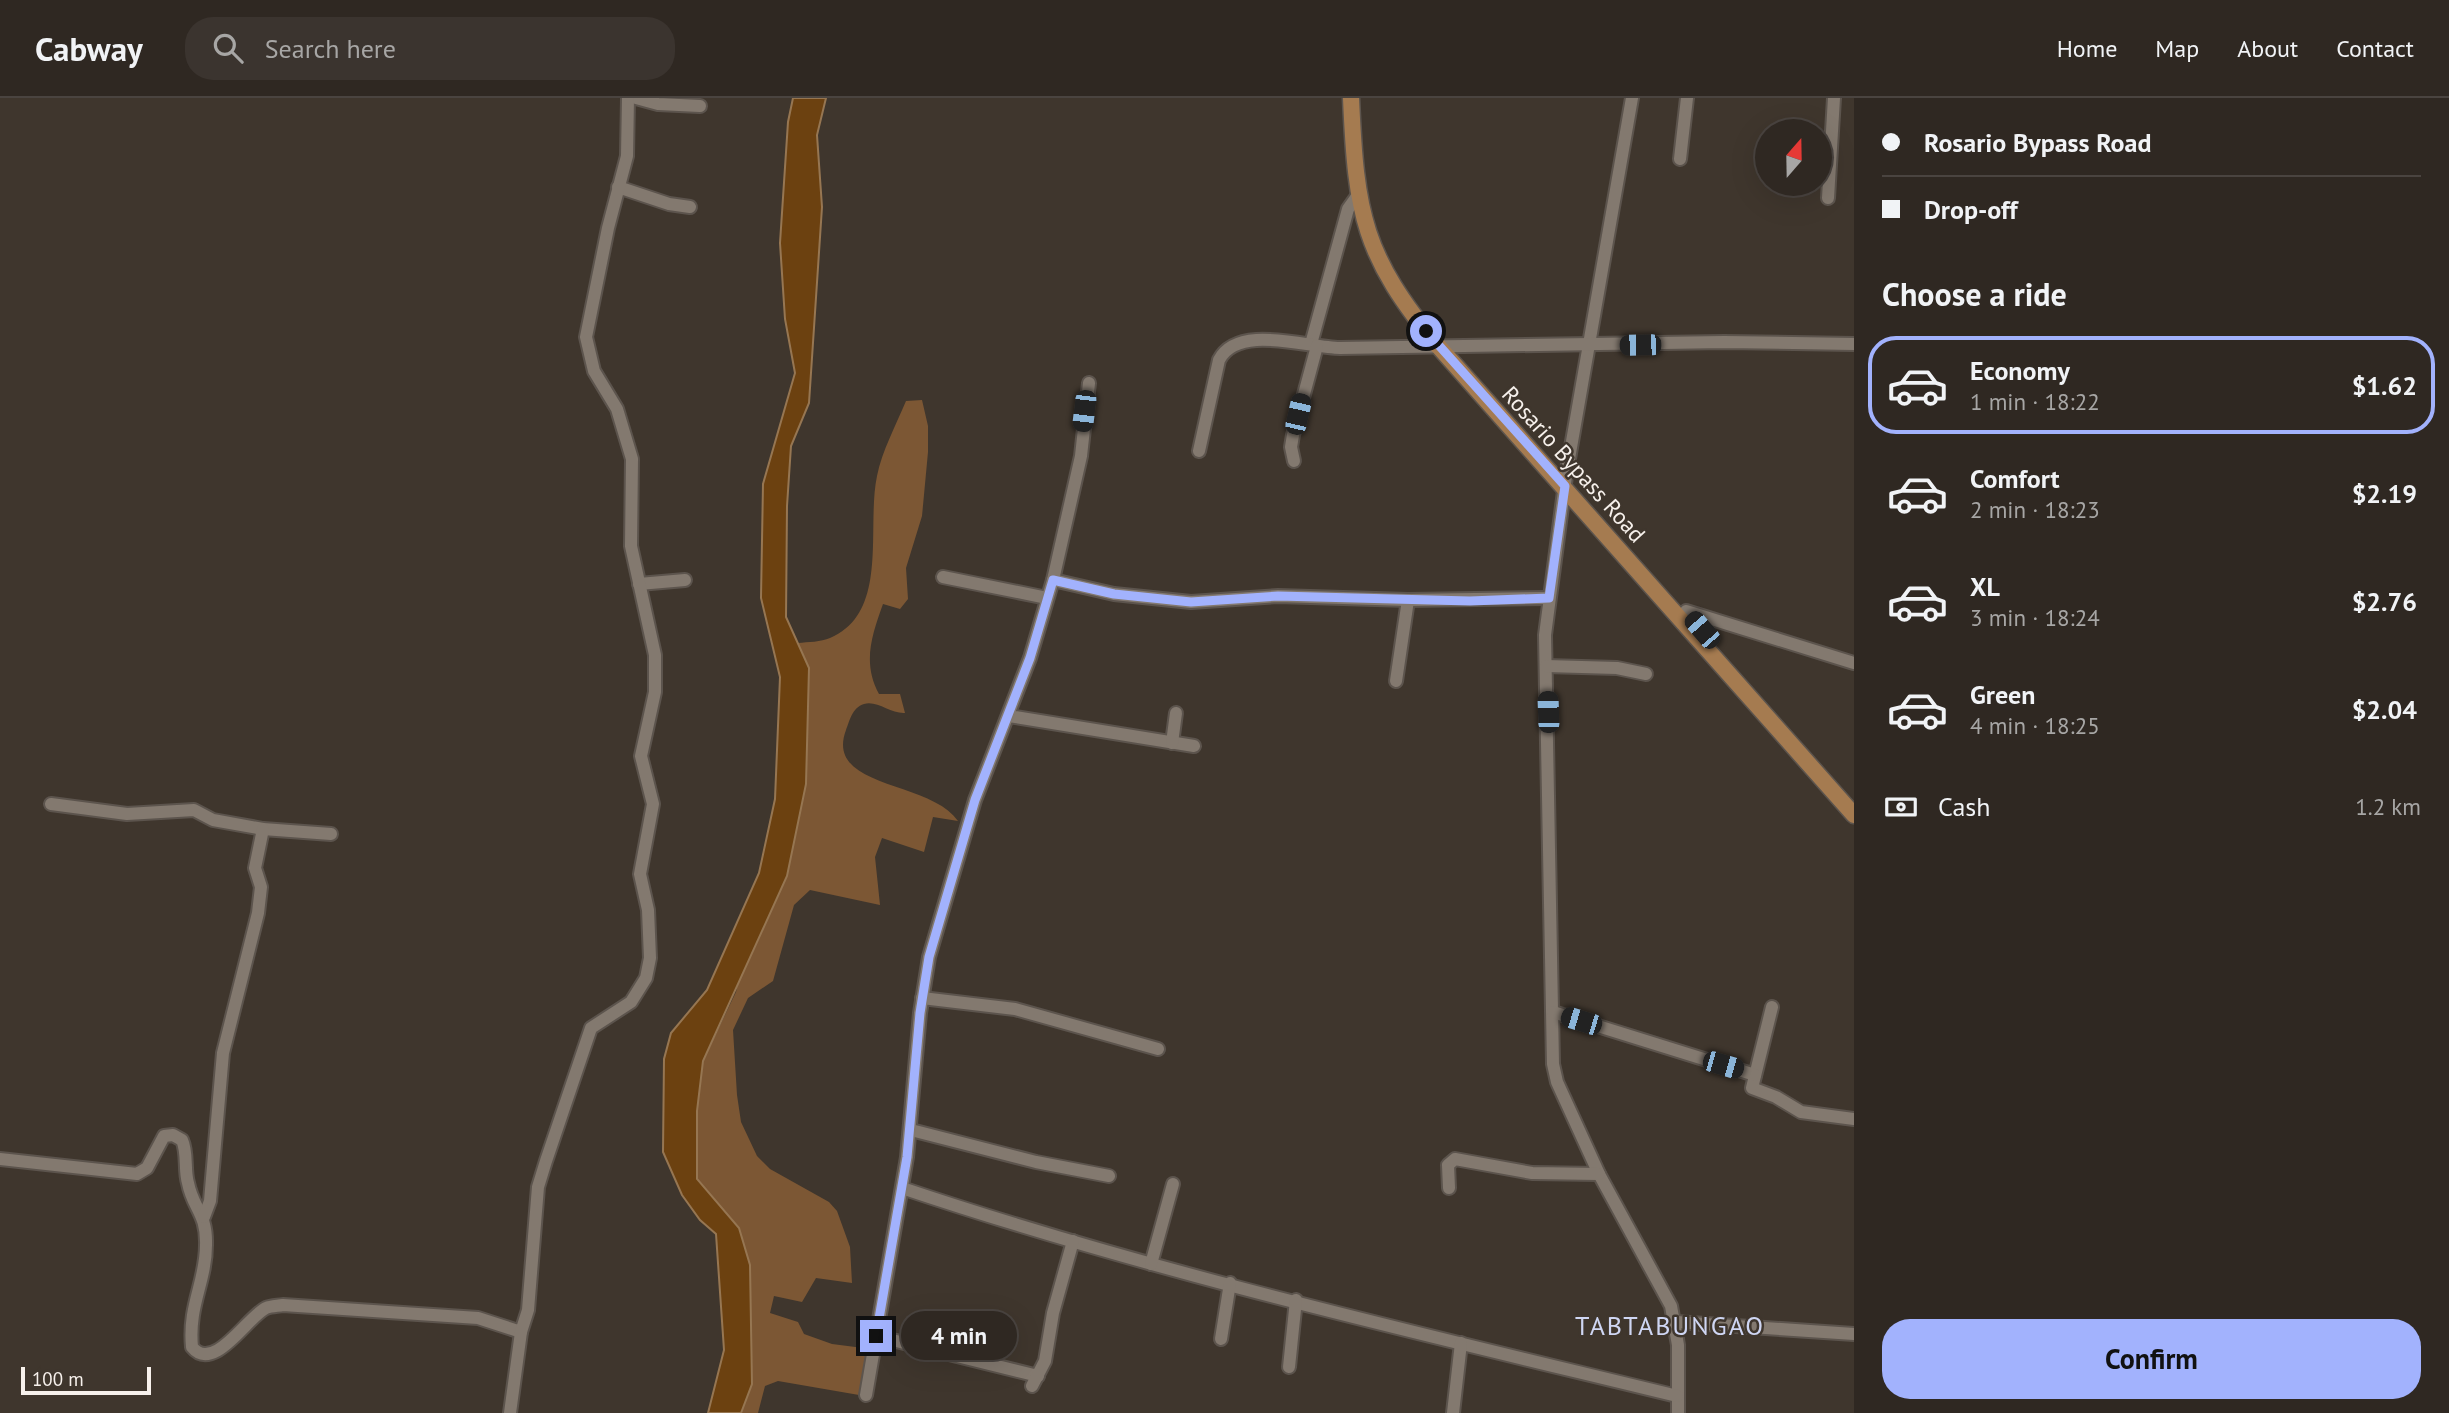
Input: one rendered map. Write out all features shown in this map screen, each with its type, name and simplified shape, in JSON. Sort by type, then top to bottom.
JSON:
[{"type":"main road","name":"Rosario Bypass Road","points":[[1351,98],[1358,195],[1370,242],[1397,295],[1565,481],[1854,815]]},
{"type":"main road","name":"Rosario Bypass Road","points":[[1362,98],[1364,179],[1377,235],[1402,287],[1445,347]]},
{"type":"main road","name":"Rosario Bypass Road","points":[[1565,481],[1686,611],[1854,801]]},
{"type":"street","points":[[510,1413],[521,1332],[528,1310],[538,1188],[593,1026],[631,1002],[649,972],[650,936],[640,874],[653,804],[641,756],[655,692],[656,669],[631,545],[632,459],[617,409],[594,371],[586,337],[628,147],[628,98]]},
{"type":"street","points":[[636,98],[658,104],[699,106]]},
{"type":"street","points":[[1632,98],[1565,481],[1549,598],[1546,666],[1553,1065],[1557,1082],[1599,1174],[1671,1306],[1676,1322],[1678,1413]]},
{"type":"street","points":[[1680,159],[1687,98]]},
{"type":"street","points":[[1828,198],[1834,98]]},
{"type":"street","points":[[618,187],[669,204],[691,207]]},
{"type":"street","points":[[1294,461],[1291,447],[1314,345],[1348,209],[1358,195]]},
{"type":"street","points":[[1199,451],[1219,360],[1225,350],[1239,343],[1261,341],[1314,345],[1445,347],[1733,342],[1854,344]]},
{"type":"street","points":[[866,1395],[911,1130],[922,998],[935,933],[985,772],[1030,658],[1053,580],[1082,456],[1089,383]]},
{"type":"street","points":[[943,577],[1046,598]]},
{"type":"street","points":[[639,584],[685,580]]},
{"type":"street","points":[[1053,580],[1114,594],[1178,601],[1278,596],[1408,600],[1549,598]]},
{"type":"street","points":[[1396,681],[1408,600]]},
{"type":"street","points":[[1686,611],[1854,663]]},
{"type":"street","points":[[1546,666],[1630,669],[1646,674]]},
{"type":"street","points":[[1172,743],[1176,713]]},
{"type":"street","points":[[1009,716],[1194,746]]},
{"type":"street","points":[[51,804],[127,814],[194,810],[213,820],[263,830],[331,834]]},
{"type":"street","points":[[263,830],[255,868],[261,887],[258,913],[223,1054],[210,1200],[204,1217],[205,1263],[194,1299],[192,1347],[201,1354],[210,1354],[232,1340],[266,1308],[283,1305],[465,1316],[493,1321],[521,1332]]},
{"type":"street","points":[[922,998],[1015,1009],[1158,1049]]},
{"type":"street","points":[[1772,1007],[1753,1089],[1776,1097],[1795,1109],[1854,1119]]},
{"type":"street","points":[[1553,1012],[1755,1075]]},
{"type":"street","points":[[911,1130],[1036,1163],[1109,1176]]},
{"type":"street","points":[[0,1159],[137,1174],[147,1168],[164,1136],[178,1137],[184,1146],[187,1181],[192,1198],[204,1217]]},
{"type":"street","points":[[1449,1188],[1448,1165],[1455,1158],[1532,1173],[1599,1174]]},
{"type":"street","points":[[1151,1264],[1173,1184]]},
{"type":"street","points":[[902,1188],[996,1220],[1151,1264],[1677,1396]]},
{"type":"street","points":[[876,1336],[1035,1381],[1045,1361],[1053,1313],[1073,1241]]},
{"type":"street","points":[[1221,1339],[1230,1283]]},
{"type":"street","points":[[1289,1367],[1296,1300]]},
{"type":"street","points":[[1676,1322],[1854,1334]]},
{"type":"street","points":[[1452,1413],[1461,1343]]},
{"type":"shaded area","points":[[793,98],[826,98],[817,135],[822,207],[809,403],[791,446],[787,506],[786,617],[809,668],[806,784],[787,876],[703,1061],[697,1111],[697,1179],[739,1228],[750,1265],[752,1384],[741,1413],[708,1413],[724,1350],[716,1234],[700,1220],[682,1195],[663,1152],[664,1059],[671,1033],[707,990],[759,873],[775,799],[780,677],[761,598],[763,484],[795,373],[785,319],[780,243],[788,122]]},
{"type":"shaded area","points":[[922,400],[928,426],[928,452],[922,516],[906,568],[908,599],[900,609],[883,604],[870,649],[871,671],[879,694],[900,694],[905,713],[869,703],[860,706],[854,711],[849,722],[843,749],[850,763],[864,774],[926,798],[944,808],[958,821],[933,817],[924,852],[882,838],[875,857],[880,905],[810,890],[794,905],[773,981],[748,998],[733,1030],[741,1122],[757,1156],[770,1169],[829,1202],[837,1211],[850,1247],[852,1283],[816,1278],[802,1302],[774,1296],[770,1313],[798,1322],[804,1334],[832,1344],[871,1349],[859,1395],[778,1381],[765,1386],[758,1413],[741,1413],[752,1384],[750,1265],[697,1179],[697,1111],[703,1061],[736,992],[809,668],[798,643],[830,638],[849,626],[861,609],[872,567],[874,497],[879,467],[906,401]]},
{"type":"district","name":"TABTABUNGAO","points":[[1670,1325]]},
{"type":"route","points":[[876,1336],[914,1109],[920,1013],[929,957],[975,800],[1030,658],[1053,580],[1114,594],[1191,602],[1278,596],[1470,601],[1549,598],[1565,486],[1426,331]]}]
